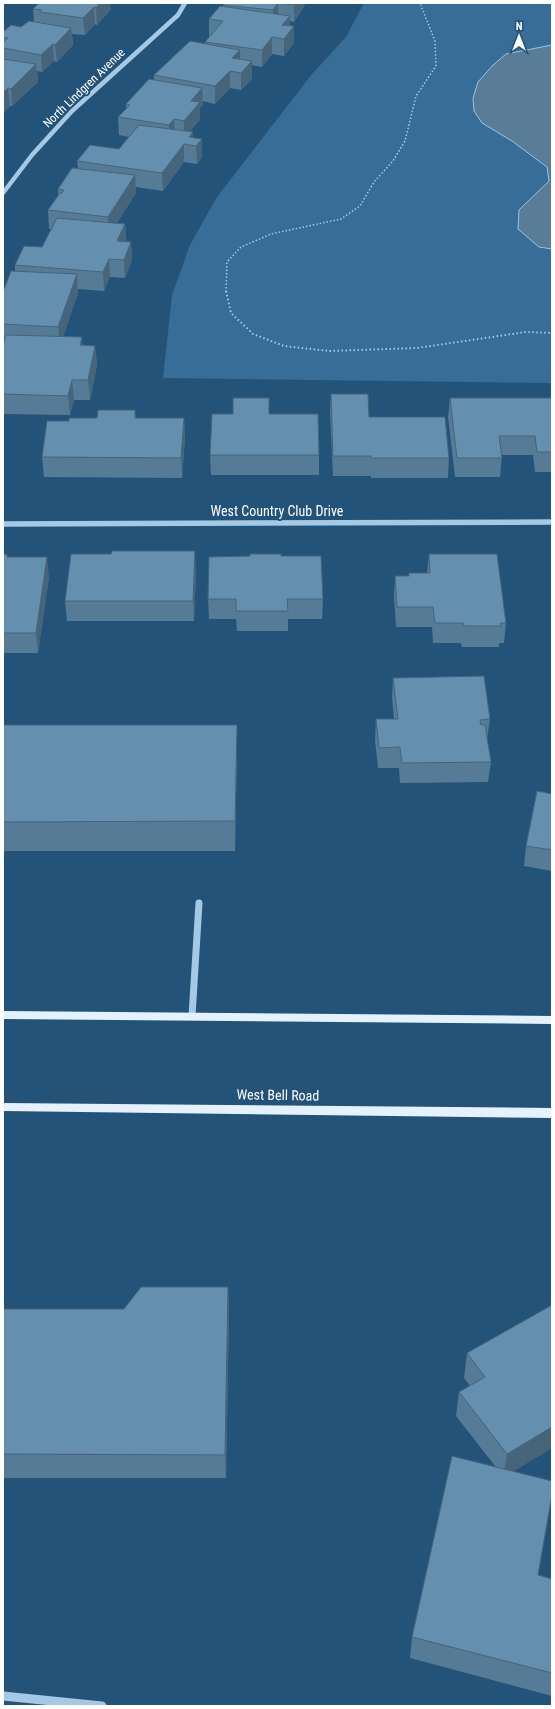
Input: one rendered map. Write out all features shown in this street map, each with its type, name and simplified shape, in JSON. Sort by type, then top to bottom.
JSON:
[{"type":"main road","points":[[3,1015],[552,1020]]},
{"type":"main road","name":"West Bell Road","points":[[3,1107],[552,1113]]},
{"type":"street","name":"North Lindgren Avenue","points":[[3,193],[32,155],[72,111],[178,15],[185,3]]},
{"type":"street","name":"West Country Club Drive","points":[[3,524],[552,522]]},
{"type":"street","points":[[192,1016],[198,903]]},
{"type":"street","points":[[3,1696],[102,1706]]},
{"type":"path","points":[[420,3],[435,41],[436,66],[416,96],[405,141],[393,160],[374,182],[360,206],[341,219],[271,234],[241,247],[228,262],[225,289],[231,313],[253,334],[284,346],[329,351],[417,348],[526,332],[552,333]]},
{"type":"shaded area","points":[[364,3],[552,3],[552,383],[163,378],[172,295],[190,245],[217,197],[312,74],[346,37]]},
{"type":"shaded area","points":[[552,45],[552,249],[539,247],[518,229],[519,210],[549,181],[547,167],[512,141],[482,123],[474,111],[473,98],[478,82],[492,66],[506,54]]},
{"type":"building","points":[[39,3],[100,3],[83,18],[40,12],[42,10],[33,9]]},
{"type":"building","points":[[225,3],[278,3],[273,10],[223,5]]},
{"type":"building","points":[[278,3],[295,3],[294,5]]},
{"type":"building","points":[[220,6],[290,16],[282,25],[294,26],[284,39],[272,37],[262,50],[205,42],[223,21],[209,19]]},
{"type":"building","points":[[29,21],[71,28],[55,45],[53,44],[41,55],[3,48],[3,42],[8,38],[3,38],[3,32],[11,25],[21,27]]},
{"type":"building","points":[[190,41],[240,50],[232,58],[252,61],[241,73],[230,71],[215,86],[154,75]]},
{"type":"building","points":[[3,59],[36,64],[11,89],[8,88],[3,93]]},
{"type":"building","points":[[149,79],[202,88],[191,101],[200,102],[184,121],[174,119],[169,125],[118,117],[130,105],[126,104]]},
{"type":"building","points":[[139,125],[193,132],[189,137],[202,139],[196,146],[184,144],[162,173],[77,161],[90,145],[119,149]]},
{"type":"building","points":[[72,168],[135,175],[108,217],[48,210],[60,193],[64,190],[58,189]]},
{"type":"building","points":[[57,218],[125,224],[117,241],[131,242],[124,260],[109,259],[103,272],[15,265],[24,246],[42,247]]},
{"type":"building","points":[[11,271],[77,274],[58,327],[3,324],[3,292]]},
{"type":"building","points":[[6,335],[82,337],[80,345],[95,346],[88,380],[72,380],[68,396],[3,394],[3,345]]},
{"type":"building","points":[[331,394],[368,394],[369,417],[445,417],[449,458],[371,458],[371,456],[333,456]]},
{"type":"building","points":[[233,398],[269,398],[269,414],[318,414],[319,455],[210,455],[212,414],[233,414]]},
{"type":"building","points":[[450,398],[552,398],[552,452],[537,452],[535,436],[499,436],[502,458],[457,458]]},
{"type":"building","points":[[98,410],[135,410],[135,418],[184,418],[181,458],[42,457],[47,421],[69,421],[69,418],[97,418]]},
{"type":"building","points":[[112,551],[195,551],[193,601],[65,601],[71,554],[111,554]]},
{"type":"building","points":[[7,554],[7,557],[47,557],[36,633],[3,633],[3,555]]},
{"type":"building","points":[[250,554],[321,556],[323,599],[287,599],[288,611],[236,611],[236,599],[208,599],[209,557],[250,556]]},
{"type":"building","points":[[429,554],[497,554],[506,623],[500,623],[501,626],[464,626],[463,623],[435,623],[433,607],[397,607],[395,576],[409,576],[409,573],[430,573]]},
{"type":"building","points":[[484,676],[490,719],[480,720],[481,725],[485,725],[491,762],[402,763],[400,747],[379,748],[376,719],[398,719],[393,678]]},
{"type":"building","points":[[3,725],[237,725],[235,821],[3,822]]},
{"type":"building","points":[[537,791],[552,794],[552,850],[526,846]]},
{"type":"building","points":[[141,1287],[228,1287],[225,1455],[3,1454],[3,1309],[124,1309]]},
{"type":"building","points":[[552,1305],[552,1427],[507,1454],[459,1392],[485,1377],[467,1353]]},
{"type":"building","points":[[452,1456],[552,1481],[552,1495],[538,1575],[552,1579],[552,1673],[412,1637]]}]
